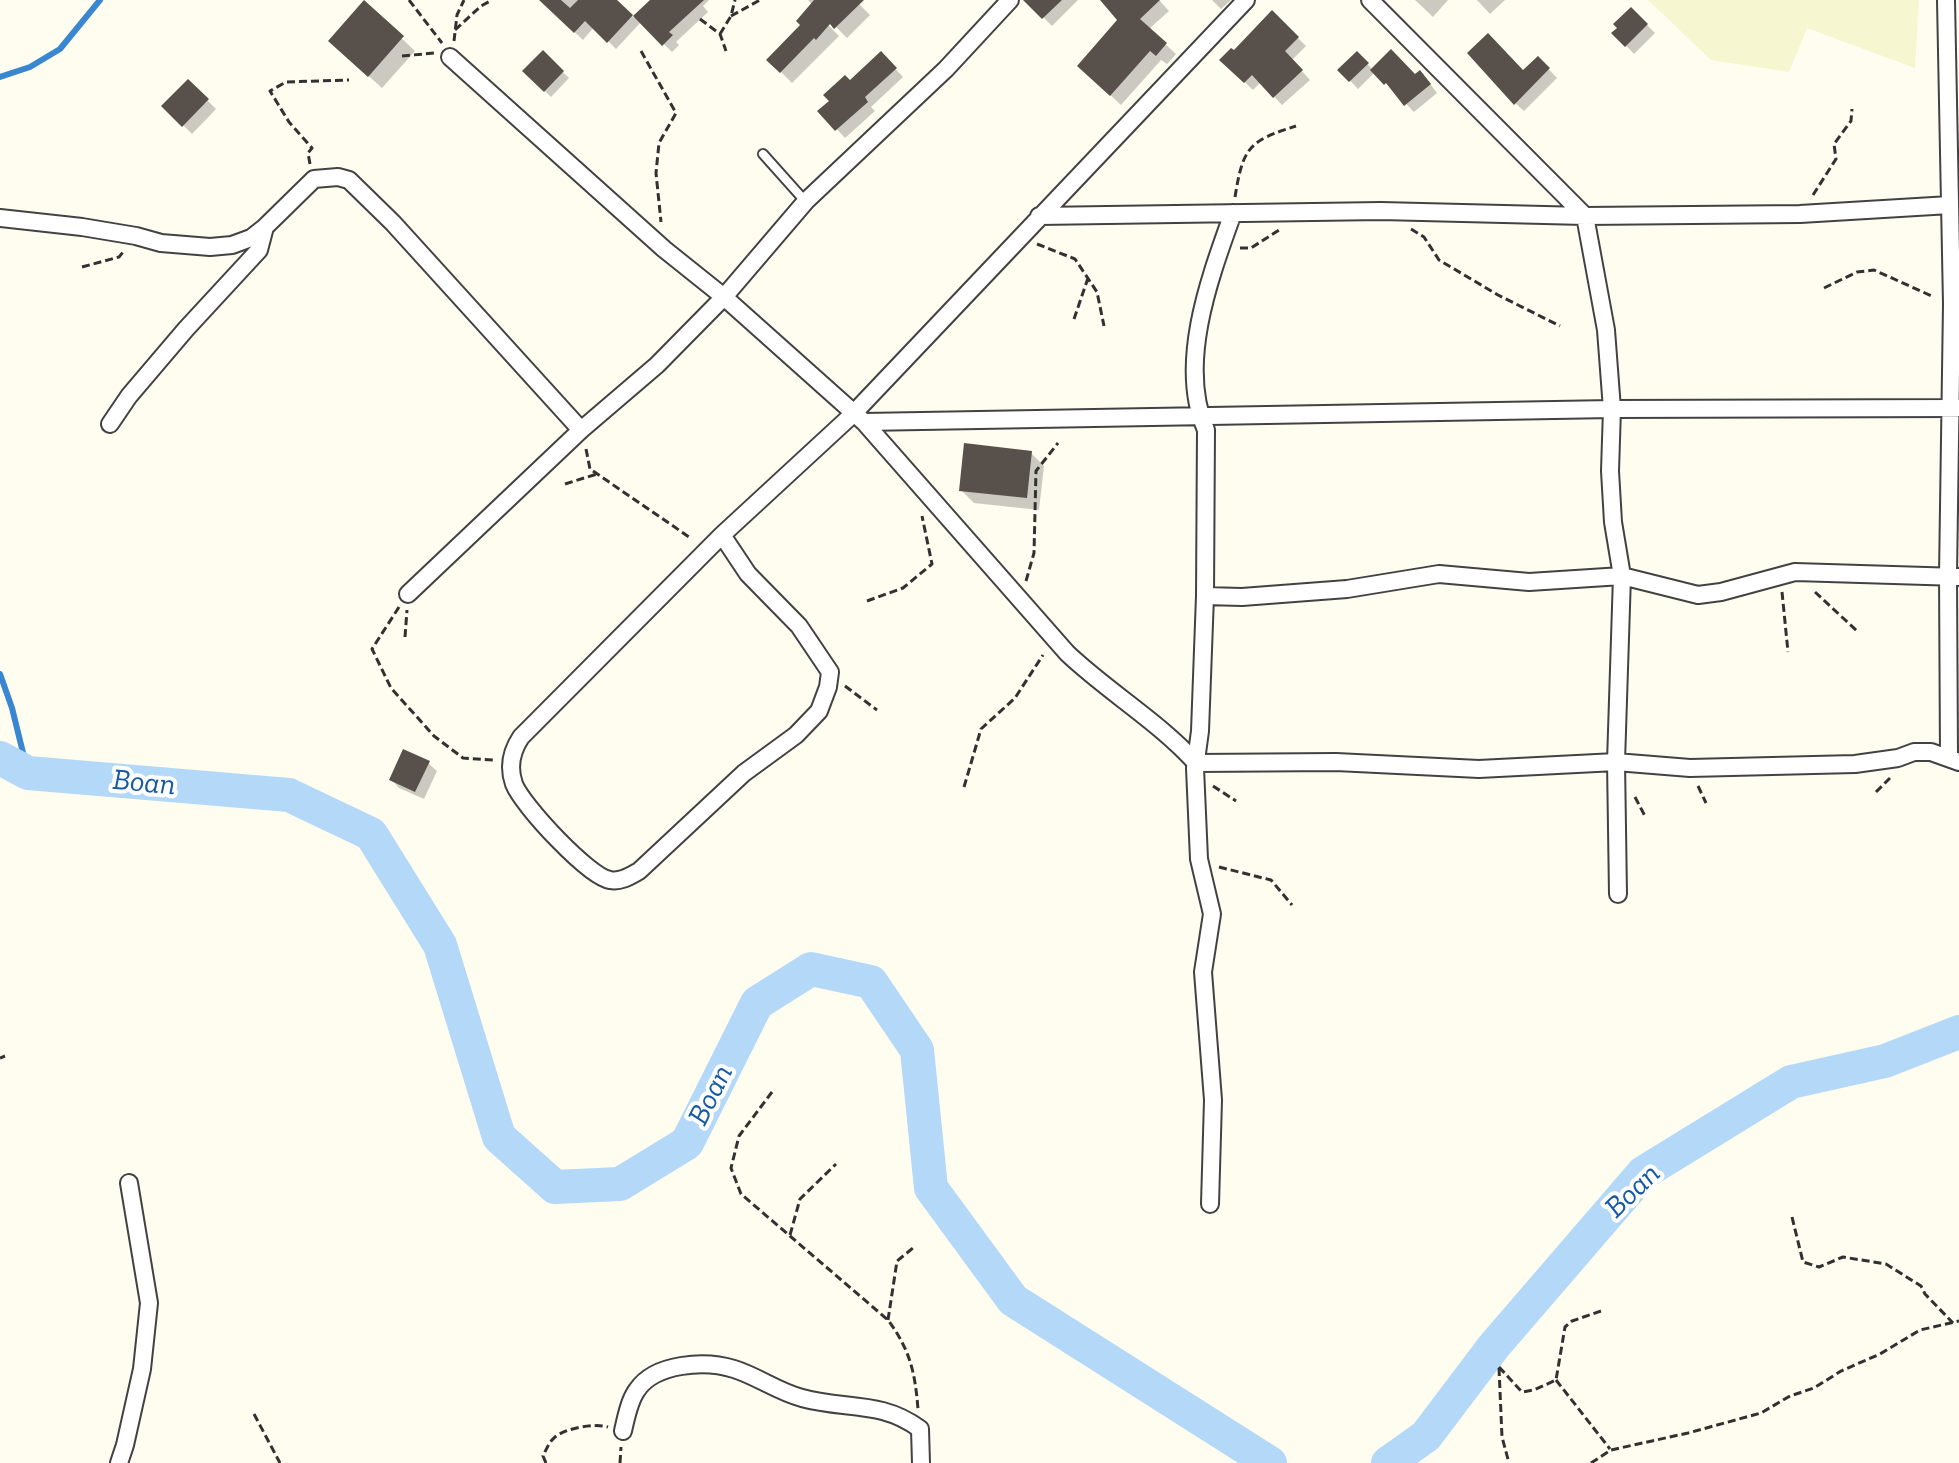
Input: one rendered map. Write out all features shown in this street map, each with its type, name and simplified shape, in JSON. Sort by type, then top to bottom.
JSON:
[{"type":"street","points":[[408,594],[581,430],[657,365],[724,297],[806,201],[946,69],[1010,0]]},
{"type":"street","points":[[722,535],[748,574],[799,626],[830,672],[828,687],[819,711],[796,735],[744,773],[639,871],[624,879],[609,880],[592,872],[533,814],[515,788],[511,761],[513,749],[521,737],[722,535],[858,418],[1019,236],[1246,0]]},
{"type":"street","points":[[1370,0],[1585,216],[1606,330],[1612,409],[1610,471],[1613,522],[1622,576],[1616,762],[1618,894]]},
{"type":"street","points":[[1196,770],[1336,762],[1479,769],[1616,762],[1690,768],[1855,764],[1898,758],[1914,752],[1931,752],[1954,760],[1956,409],[1946,0]]},
{"type":"street","points":[[449,57],[858,418],[1054,638],[1095,679],[1176,741],[1196,770]]},
{"type":"street","points":[[0,218],[136,236],[161,243],[210,247],[232,245],[251,238],[265,227],[314,179],[338,177],[349,180],[393,223],[581,430]]},
{"type":"street","points":[[1039,216],[1381,211],[1585,216],[1800,214],[1950,205]]},
{"type":"street","points":[[1210,1204],[1213,1100],[1203,972],[1212,914],[1200,862],[1196,770],[1205,596],[1206,430],[1199,415],[1195,366],[1205,292],[1233,213]]},
{"type":"street","points":[[110,424],[129,396],[186,329],[259,250],[265,227]]},
{"type":"street","points":[[858,418],[1612,409],[1956,409]]},
{"type":"street","points":[[1205,596],[1242,597],[1347,589],[1439,574],[1529,582],[1622,576],[1698,595],[1787,575],[1953,576]]},
{"type":"street","points":[[119,1463],[142,1369],[149,1303],[129,1183]]},
{"type":"street","points":[[623,1431],[637,1388],[657,1372],[692,1366],[733,1369],[800,1398],[901,1415],[920,1429],[921,1463]]},
{"type":"lane","points":[[763,154],[806,201]]},
{"type":"path","points":[[409,0],[433,29],[449,57]]},
{"type":"path","points":[[449,57],[457,15],[464,0]]},
{"type":"path","points":[[455,30],[492,0]]},
{"type":"path","points":[[720,34],[731,16],[735,0]]},
{"type":"path","points":[[731,16],[760,0]]},
{"type":"path","points":[[700,19],[720,34],[726,51]]},
{"type":"path","points":[[641,51],[676,113],[659,143],[656,173],[664,249]]},
{"type":"path","points":[[402,56],[439,53],[449,57]]},
{"type":"path","points":[[314,179],[308,153],[312,148],[289,122],[270,91],[286,82],[349,80]]},
{"type":"path","points":[[1800,214],[1836,159],[1834,144],[1851,121],[1852,109]]},
{"type":"path","points":[[1233,213],[1241,161],[1261,137],[1296,126]]},
{"type":"path","points":[[1381,211],[1424,237],[1439,260],[1498,295],[1560,326]]},
{"type":"path","points":[[1220,248],[1251,248],[1302,212]]},
{"type":"path","points":[[82,267],[119,257],[136,236]]},
{"type":"path","points":[[1019,236],[1075,259],[1097,292],[1104,326]]},
{"type":"path","points":[[1824,288],[1857,272],[1874,270],[1952,304]]},
{"type":"path","points":[[1074,319],[1088,278]]},
{"type":"path","points":[[581,430],[590,469],[707,550]]},
{"type":"path","points":[[1020,600],[1034,553],[1036,471],[1058,443]]},
{"type":"path","points":[[565,484],[597,474]]},
{"type":"path","points":[[867,601],[903,588],[932,564],[915,481]]},
{"type":"path","points":[[1787,575],[1857,631]]},
{"type":"path","points":[[1787,575],[1785,606],[1788,652]]},
{"type":"path","points":[[405,637],[408,594]]},
{"type":"path","points":[[408,594],[372,649],[391,688],[434,736],[463,758],[511,761]]},
{"type":"path","points":[[964,787],[981,729],[1015,698],[1054,638]]},
{"type":"path","points":[[830,672],[877,710]]},
{"type":"path","points":[[1196,770],[1236,801]]},
{"type":"path","points":[[1200,862],[1271,880],[1292,905]]},
{"type":"path","points":[[772,1092],[739,1136],[731,1168],[741,1194],[888,1320],[905,1344],[916,1383],[920,1429]]},
{"type":"path","points":[[790,1235],[800,1199],[836,1164]]},
{"type":"path","points":[[1792,1217],[1803,1262],[1819,1267],[1843,1257],[1886,1264],[1921,1286],[1953,1323]]},
{"type":"path","points":[[888,1320],[897,1261],[913,1248]]},
{"type":"path","points":[[1601,1311],[1572,1321],[1565,1327],[1556,1380],[1611,1450]]},
{"type":"path","points":[[1591,1463],[1611,1450],[1761,1413],[1880,1354],[1920,1330],[1959,1321]]},
{"type":"path","points":[[1509,1463],[1502,1437],[1499,1367],[1522,1392],[1556,1380]]},
{"type":"path","points":[[254,1414],[280,1463]]},
{"type":"path","points":[[546,1463],[543,1456],[552,1439],[561,1432],[600,1425],[623,1431]]},
{"type":"green space","points":[[1648,0],[1919,0],[1915,68],[1807,28],[1789,72],[1711,60]]},
{"type":"building","points":[[364,0],[404,36],[368,77],[328,41]]},
{"type":"building","points":[[539,0],[561,0],[570,8],[578,0],[617,0],[633,15],[607,43],[585,21],[574,33]]},
{"type":"building","points":[[650,0],[704,0],[669,32],[673,35],[662,46],[633,16]]},
{"type":"building","points":[[814,0],[864,0],[834,29],[830,24],[780,73],[766,60],[800,25],[796,21]]},
{"type":"building","points":[[1023,0],[1062,0],[1042,19]]},
{"type":"building","points":[[1100,0],[1160,0],[1140,19],[1167,43],[1156,56],[1150,51],[1110,96],[1077,66],[1117,20]]},
{"type":"building","points":[[1631,7],[1648,24],[1625,47],[1611,33],[1617,28],[1613,24]]},
{"type":"building","points":[[1272,10],[1299,37],[1285,51],[1303,70],[1273,98],[1252,75],[1244,83],[1219,60],[1231,48],[1234,50]]},
{"type":"building","points":[[1488,33],[1523,70],[1538,56],[1550,68],[1514,105],[1467,53]]},
{"type":"building","points":[[1391,49],[1415,74],[1420,70],[1431,84],[1404,106],[1386,83],[1384,85],[1370,70]]},
{"type":"building","points":[[543,50],[564,71],[544,92],[522,71]]},
{"type":"building","points":[[881,51],[897,68],[865,97],[868,102],[835,131],[817,111],[829,101],[823,95],[845,75],[850,80]]},
{"type":"building","points":[[1357,51],[1369,63],[1349,82],[1337,70]]},
{"type":"building","points":[[188,79],[209,99],[182,127],[161,106]]},
{"type":"building","points":[[964,443],[1032,451],[1027,498],[959,491]]},
{"type":"building","points":[[403,749],[430,761],[415,792],[389,780]]},
{"type":"waterway","points":[[0,77],[30,67],[60,49],[100,0]]},
{"type":"waterway","points":[[0,674],[28,773]]},
{"type":"waterway","name":"Boan","points":[[0,758],[28,773],[289,795],[371,834],[440,945],[499,1137],[555,1187],[620,1184],[687,1143],[757,1003],[811,969],[871,982],[917,1050],[931,1188],[1013,1300],[1270,1463]]},
{"type":"waterway","name":"Boan","points":[[1388,1463],[1426,1436],[1494,1346],[1643,1173],[1791,1082],[1885,1061],[1959,1032]]}]
